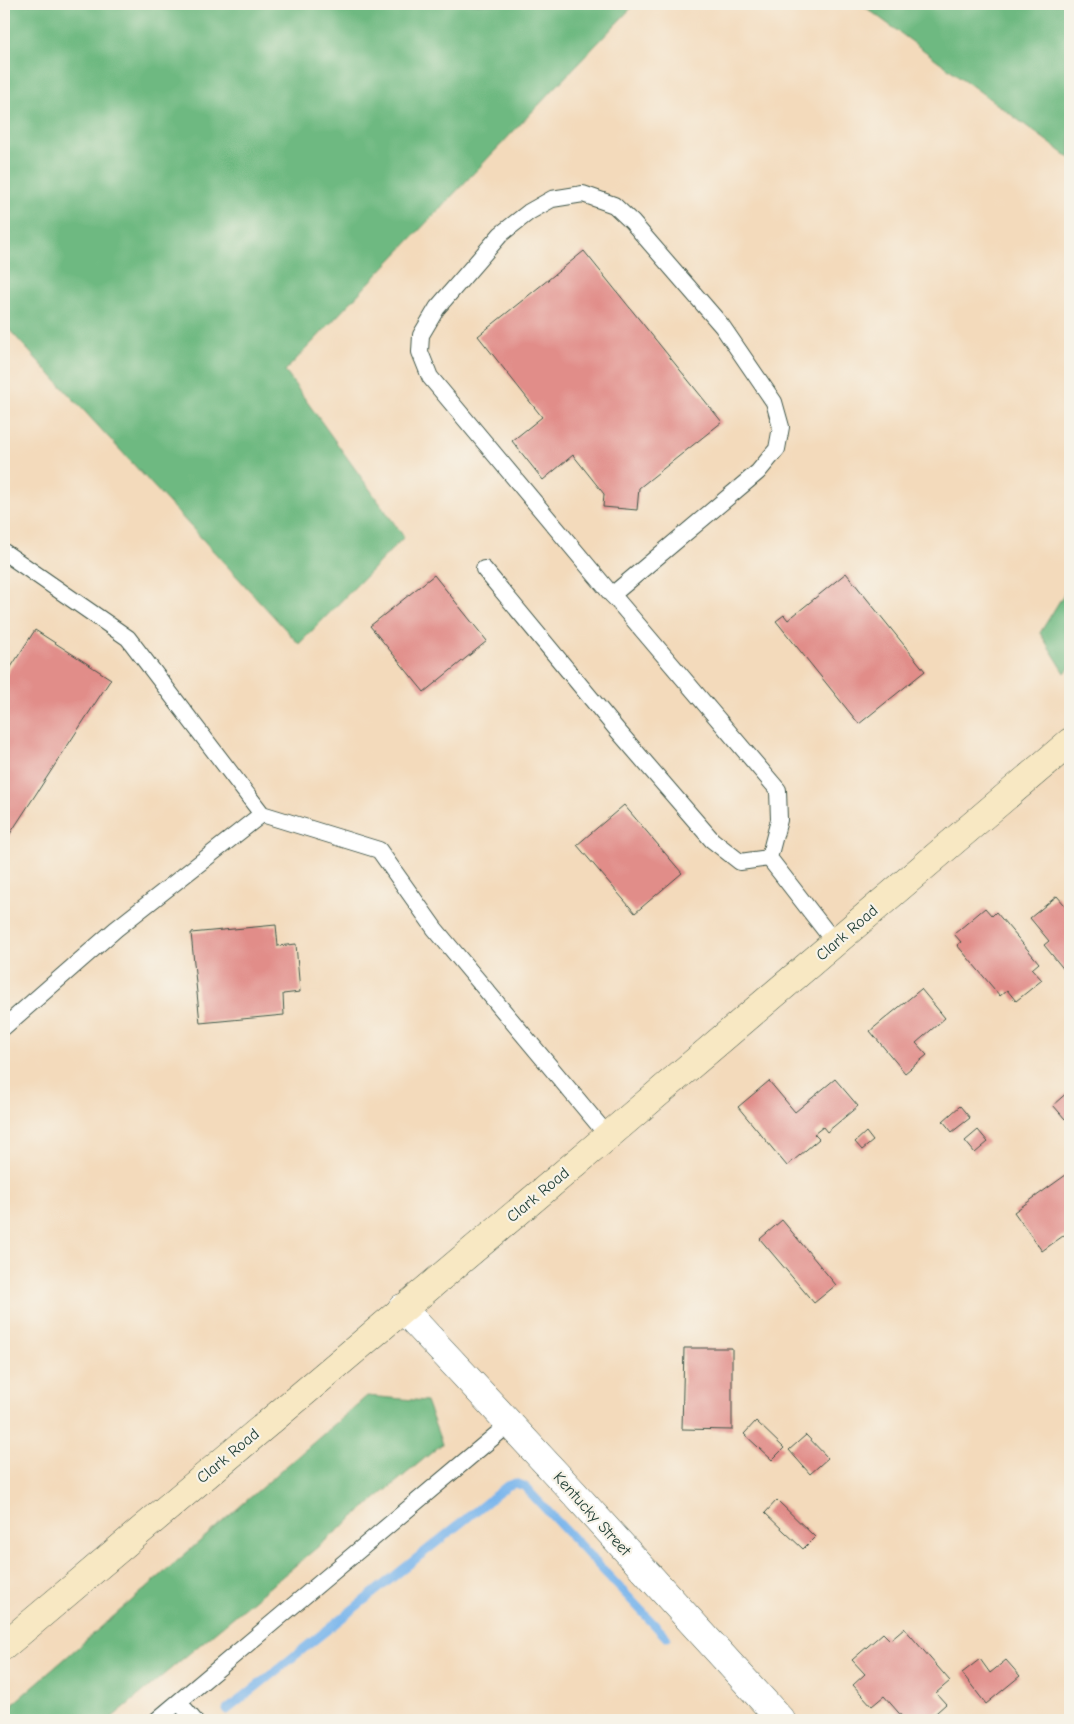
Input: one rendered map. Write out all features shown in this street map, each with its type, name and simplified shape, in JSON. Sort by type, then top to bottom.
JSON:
[{"type":"street","name":"Clark Road","points":[[4,1646],[836,943],[1070,742]]},
{"type":"street","name":"Kentucky Street","points":[[402,1308],[781,1720]]},
{"type":"lane","points":[[612,595],[758,472],[777,448],[781,426],[774,402],[722,326],[632,222],[614,205],[583,194],[552,199],[529,212],[501,234],[437,308],[421,334],[420,352],[430,377],[612,595],[778,790],[779,820],[768,858]]},
{"type":"lane","points":[[4,552],[128,638],[262,814],[379,850],[435,929],[608,1136]]},
{"type":"lane","points":[[484,569],[618,731],[712,840],[740,862],[768,858]]},
{"type":"lane","points":[[4,1027],[116,930],[262,814]]},
{"type":"lane","points":[[768,858],[836,943]]},
{"type":"lane","points":[[157,1720],[509,1424]]},
{"type":"lane","points":[[179,1702],[194,1720]]},
{"type":"green space","points":[[4,4],[635,4],[285,371],[404,537],[299,644],[4,324]]},
{"type":"green space","points":[[861,4],[1070,4],[1070,158]]},
{"type":"green space","points":[[1070,584],[1070,667],[1065,673],[1040,633]]},
{"type":"green space","points":[[367,1396],[426,1401],[442,1444],[109,1720],[4,1720],[15,1702]]},
{"type":"building","points":[[584,251],[722,422],[639,488],[637,510],[603,507],[604,494],[573,455],[543,480],[512,441],[542,417],[478,336]]},
{"type":"building","points":[[846,573],[925,671],[859,724],[776,621],[784,615],[788,620]]},
{"type":"building","points":[[434,575],[487,641],[424,692],[370,626]]},
{"type":"building","points":[[35,630],[111,679],[4,843],[4,678]]},
{"type":"building","points":[[624,805],[682,873],[635,913],[577,845]]},
{"type":"building","points":[[1057,896],[1070,911],[1070,977],[1044,945],[1049,941],[1030,918]]},
{"type":"building","points":[[985,908],[992,916],[996,912],[1039,963],[1032,969],[1042,980],[1016,1001],[1007,990],[1000,996],[957,945],[961,942],[954,934]]},
{"type":"building","points":[[276,925],[278,946],[296,944],[300,992],[283,994],[284,1015],[200,1023],[191,933]]},
{"type":"building","points":[[921,989],[945,1018],[916,1043],[927,1055],[905,1073],[870,1031]]},
{"type":"building","points":[[835,1079],[858,1106],[827,1132],[823,1127],[814,1134],[819,1139],[787,1166],[738,1107],[769,1081],[795,1112]]},
{"type":"building","points":[[1070,1090],[1070,1115],[1065,1119],[1053,1105]]},
{"type":"building","points":[[960,1106],[970,1118],[952,1132],[943,1121]]},
{"type":"building","points":[[978,1130],[988,1142],[975,1153],[965,1141]]},
{"type":"building","points":[[866,1132],[873,1141],[862,1150],[855,1142]]},
{"type":"building","points":[[1070,1172],[1070,1231],[1042,1251],[1014,1212]]},
{"type":"building","points":[[782,1220],[836,1285],[814,1303],[760,1239]]},
{"type":"building","points":[[684,1348],[732,1348],[732,1430],[682,1429]]},
{"type":"building","points":[[756,1421],[784,1448],[772,1460],[744,1434]]},
{"type":"building","points":[[806,1435],[828,1458],[810,1474],[789,1450]]},
{"type":"building","points":[[777,1500],[815,1537],[803,1549],[765,1513]]},
{"type":"building","points":[[904,1628],[950,1681],[936,1693],[946,1704],[928,1720],[905,1720],[884,1696],[872,1706],[853,1685],[865,1674],[852,1660],[883,1633],[890,1640]]},
{"type":"building","points":[[980,1659],[990,1673],[1006,1660],[1020,1676],[986,1704],[962,1673]]},
{"type":"waterway","points":[[227,1710],[507,1486],[515,1483],[524,1486],[666,1637]]}]
